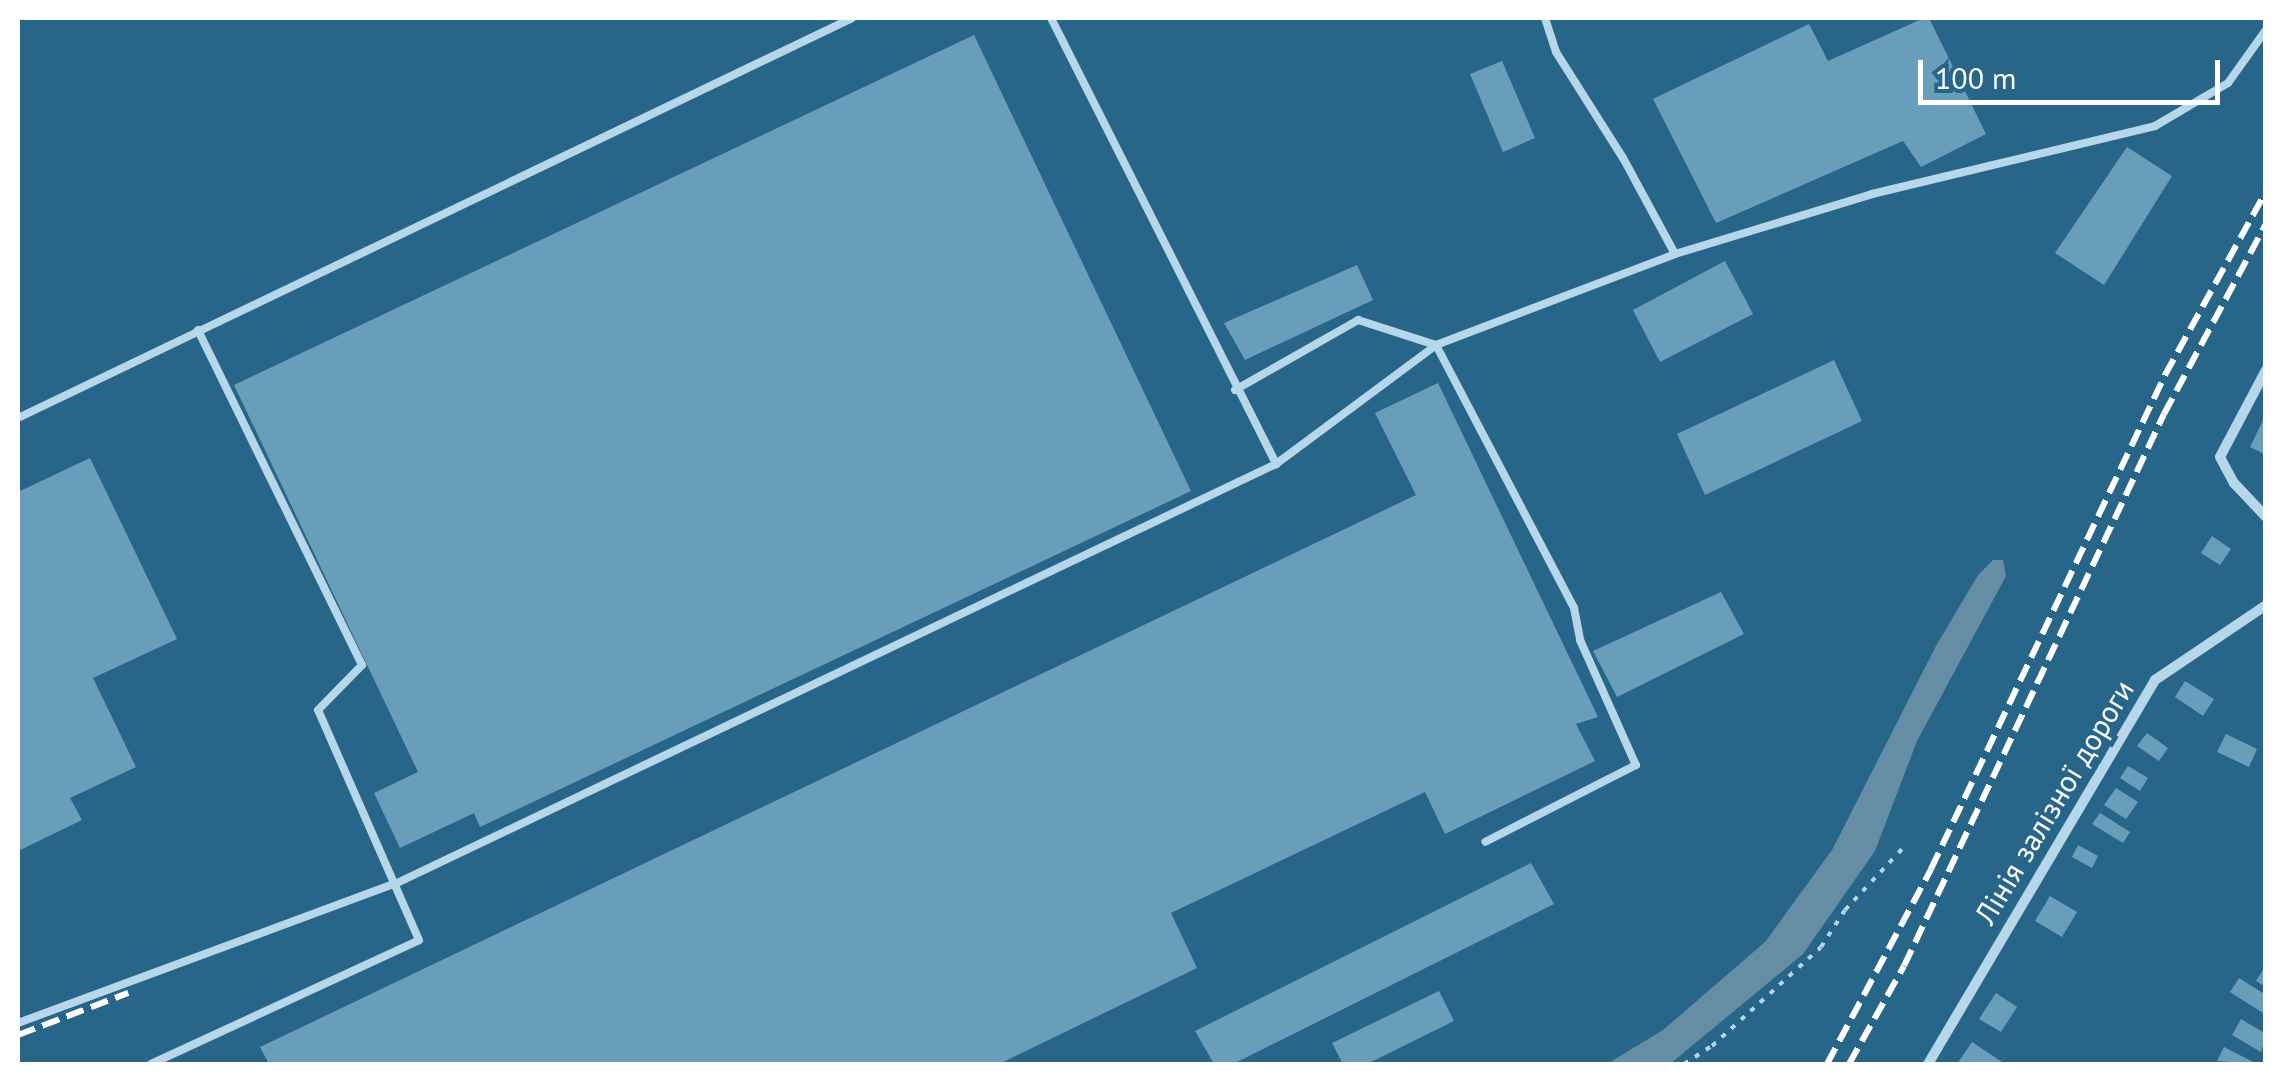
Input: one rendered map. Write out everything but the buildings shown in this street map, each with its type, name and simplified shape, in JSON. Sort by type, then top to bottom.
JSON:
[{"type":"street","points":[[2266,370],[2220,458],[2234,483],[2266,517]]},
{"type":"street","name":"Лінія залізної дороги","points":[[1928,1064],[2155,680],[2266,604]]},
{"type":"lane","points":[[18,418],[852,18]]},
{"type":"lane","points":[[1051,18],[1235,390],[1276,464]]},
{"type":"lane","points":[[1545,18],[1556,52],[1623,158],[1675,254]]},
{"type":"lane","points":[[18,1024],[397,883],[1276,464],[1436,345],[1675,254],[1872,194],[2155,126],[2228,83],[2266,30]]},
{"type":"lane","points":[[1235,390],[1358,320],[1436,345],[1574,608],[1580,640],[1636,765],[1486,842]]},
{"type":"lane","points":[[151,1064],[419,940],[318,710],[362,664],[198,330]]},
{"type":"path","points":[[1684,1064],[1712,1046],[1821,946],[1846,910],[1904,847]]},
{"type":"water","points":[[1993,560],[2003,560],[2006,576],[1917,741],[1875,851],[1803,954],[1670,1064],[1607,1064],[1663,1030],[1765,942],[1832,850],[1936,646],[1978,575]]},
{"type":"railway","points":[[1827,1064],[1931,869],[2165,375],[2266,191]]},
{"type":"railway","points":[[1849,1064],[1904,966],[2164,414],[2266,224]]},
{"type":"railway","points":[[18,1035],[128,993]]}]
